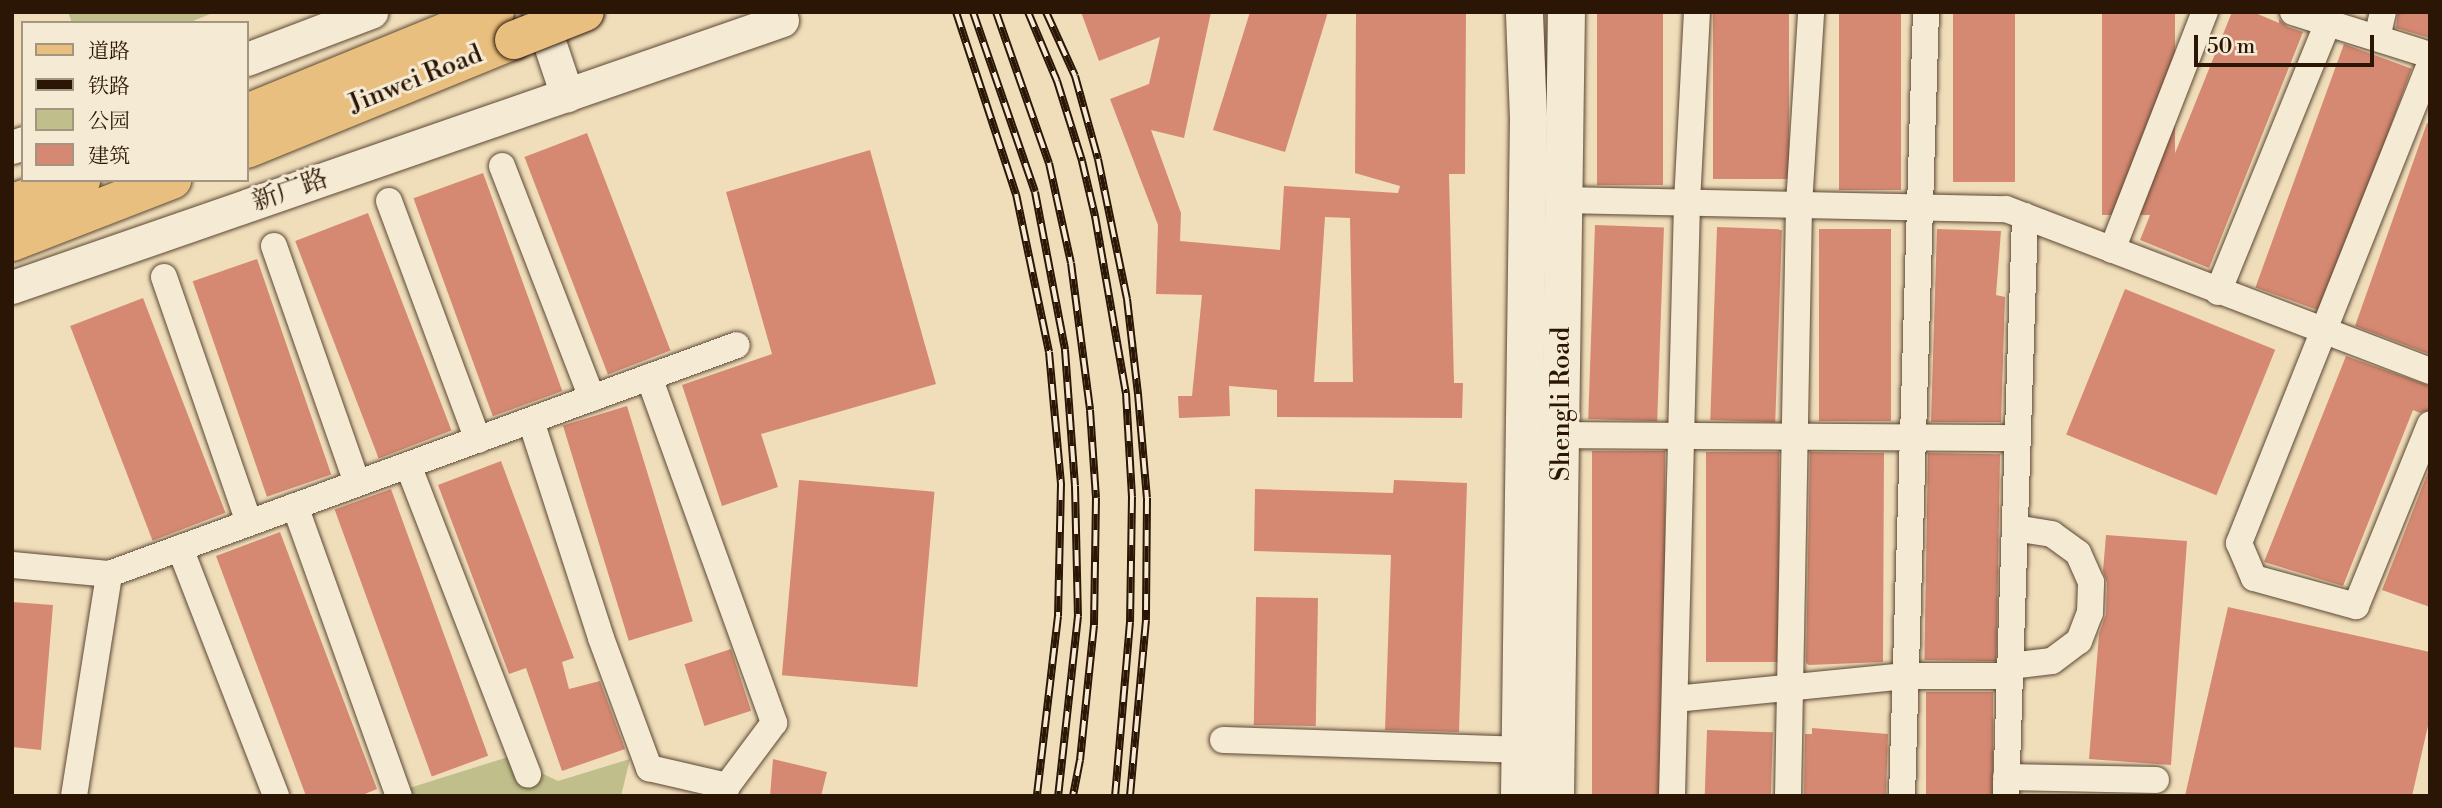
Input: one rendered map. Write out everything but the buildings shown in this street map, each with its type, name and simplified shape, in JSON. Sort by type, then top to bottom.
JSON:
[{"type":"main road","name":"Jinwei Road","points":[[248,113],[516,21],[585,12]]},
{"type":"main road","name":"Shengli Road","points":[[1520,796],[1528,132],[1524,12]]},
{"type":"main road","name":"Shengli Road","points":[[1555,796],[1566,12]]},
{"type":"main road","name":"Jinwei Road","points":[[248,149],[516,21]]},
{"type":"main road","points":[[12,203],[75,182]]},
{"type":"main road","points":[[12,242],[167,182]]},
{"type":"street","points":[[248,59],[372,12]]},
{"type":"street","points":[[1672,796],[1687,202],[1697,12]]},
{"type":"street","points":[[1788,796],[1799,205],[1811,12]]},
{"type":"street","points":[[1902,796],[1926,12]]},
{"type":"street","points":[[2112,250],[2205,12]]},
{"type":"street","points":[[2293,12],[2430,55]]},
{"type":"street","points":[[2377,38],[2383,12]]},
{"type":"street","name":"新广路","points":[[12,287],[782,20]]},
{"type":"street","points":[[516,21],[567,95]]},
{"type":"street","points":[[2218,292],[2328,23]]},
{"type":"street","points":[[2430,64],[2239,543],[2254,578],[2356,607],[2430,425]]},
{"type":"street","points":[[502,166],[593,398]]},
{"type":"street","points":[[1562,200],[2006,209],[2430,371]]},
{"type":"street","points":[[389,201],[478,440]]},
{"type":"street","points":[[2025,216],[2006,786],[2156,780]]},
{"type":"street","points":[[274,246],[357,483]]},
{"type":"street","points":[[164,277],[249,523]]},
{"type":"street","points":[[12,565],[109,574],[737,345]]},
{"type":"street","points":[[531,421],[601,638],[649,768],[726,791],[774,723],[649,377]]},
{"type":"street","points":[[1562,435],[2018,438]]},
{"type":"street","points":[[408,465],[528,775]]},
{"type":"street","points":[[295,506],[399,796]]},
{"type":"street","points":[[1675,699],[1906,676],[2010,671],[2052,661],[2079,641],[2090,613],[2091,582],[2078,553],[2052,534],[2015,528]]},
{"type":"street","points":[[180,548],[276,796]]},
{"type":"street","points":[[74,796],[109,574]]},
{"type":"street","points":[[1223,740],[1520,750]]},
{"type":"green space","points":[[68,12],[215,12],[193,21],[71,21]]},
{"type":"green space","points":[[508,757],[558,781],[630,759],[621,796],[405,796],[403,790]]},
{"type":"railway","points":[[956,12],[1016,194],[1049,352],[1061,484],[1058,616],[1037,796]]},
{"type":"railway","points":[[973,12],[1035,192],[1065,350],[1075,486],[1078,616],[1058,796]]},
{"type":"railway","points":[[996,12],[1049,163],[1071,263],[1090,410],[1096,498],[1094,625],[1080,760],[1073,796]]},
{"type":"railway","points":[[1028,12],[1057,81],[1082,161],[1095,216],[1126,393],[1132,497],[1130,622],[1115,796]]},
{"type":"railway","points":[[1046,12],[1075,76],[1098,159],[1127,299],[1138,394],[1147,498],[1146,620],[1130,796]]}]
